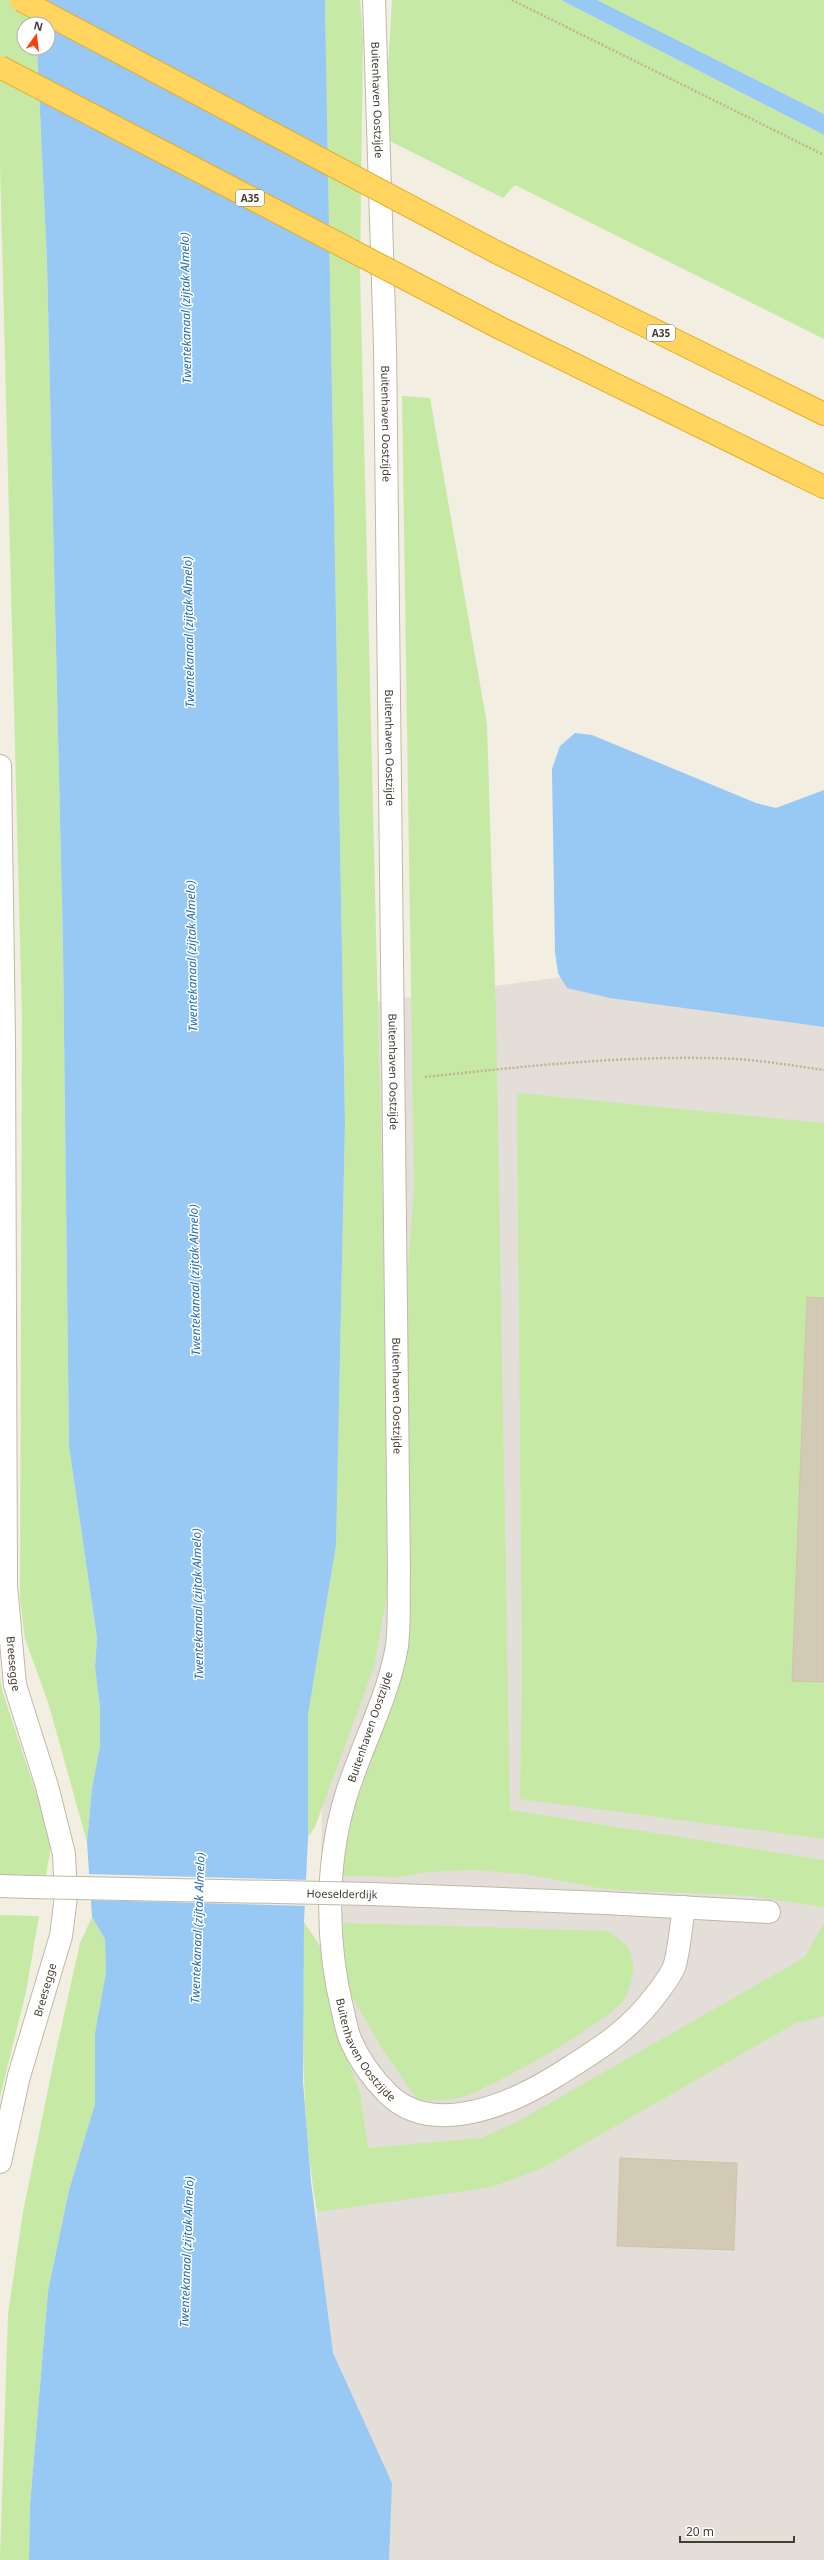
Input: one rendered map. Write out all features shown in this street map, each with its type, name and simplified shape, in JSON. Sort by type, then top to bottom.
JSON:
[{"type":"highway","name":"A35","points":[[21,0],[498,253],[824,414]]},
{"type":"highway","name":"A35","points":[[0,67],[500,328],[824,487]]},
{"type":"street","name":"Buitenhaven Oostzijde","points":[[374,0],[385,346],[395,1080],[399,1574],[397,1645],[386,1689],[344,1806],[334,1847],[330,1928],[337,1988],[350,2038],[374,2080],[393,2098],[409,2109],[436,2115],[456,2115],[487,2109],[549,2080],[622,2034],[644,2011],[675,1966],[684,1907]]},
{"type":"street","name":"Breesegge","points":[[0,766],[6,1586],[15,1685],[47,1786],[64,1854],[66,1896],[61,1936],[19,2076],[0,2162]]},
{"type":"street","name":"Hoeselderdijk","points":[[0,1886],[371,1894],[769,1912]]},
{"type":"path","points":[[512,0],[824,155]]},
{"type":"path","points":[[395,1080],[554,1064],[650,1058],[738,1059],[824,1070]]},
{"type":"shaded area","points":[[697,959],[824,974],[824,2560],[313,2560],[323,1727],[359,1004]]},
{"type":"green space","points":[[0,0],[34,0],[35,16],[16,16],[16,56],[37,56],[47,262],[63,947],[69,1446],[97,1638],[95,1667],[100,1708],[100,1746],[92,1788],[87,1842],[48,1702],[25,1639],[20,1600],[22,1019],[0,164]]},
{"type":"green space","points":[[325,0],[360,0],[363,38],[360,272],[383,1220],[387,1594],[374,1667],[315,1827],[308,1837],[308,1715],[336,1545],[345,1122]]},
{"type":"green space","points":[[392,0],[561,0],[824,135],[824,339],[515,185],[503,198],[384,138]]},
{"type":"green space","points":[[597,0],[824,0],[824,114],[624,14]]},
{"type":"green space","points":[[402,396],[430,398],[487,724],[496,1016],[510,1810],[824,1860],[824,1907],[751,1896],[604,1889],[525,1874],[473,1870],[425,1872],[402,1877],[342,1876],[344,1839],[407,1658],[408,1271],[414,1186]]},
{"type":"green space","points":[[517,1093],[824,1123],[824,1839],[520,1799],[522,1671]]},
{"type":"green space","points":[[0,1678],[3,1693],[52,1841],[45,1880],[0,1879]]},
{"type":"green space","points":[[0,1915],[39,1916],[26,1992],[0,2097]]},
{"type":"green space","points":[[92,1917],[105,1939],[106,1972],[95,2033],[95,2104],[69,2190],[48,2291],[30,2505],[29,2560],[0,2560],[8,2314],[23,2212],[54,2060],[80,1943]]},
{"type":"green space","points":[[304,1922],[320,1946],[327,1992],[342,2044],[360,2093],[368,2148],[481,2138],[517,2122],[805,1957],[824,1923],[824,2016],[794,2024],[544,2167],[492,2187],[317,2212],[305,2104],[303,2031]]},
{"type":"green space","points":[[344,1923],[608,1931],[623,1942],[632,1956],[633,1968],[630,1987],[625,1998],[616,2008],[599,2021],[551,2052],[524,2067],[465,2096],[441,2100],[417,2099],[381,2047],[347,1988],[341,1942]]},
{"type":"water","name":"Twentekanaal (zijtak Almelo)","points":[[34,0],[325,0],[345,1122],[336,1545],[308,1715],[308,1837],[304,1922],[303,2082],[311,2182],[333,2353],[392,2483],[389,2560],[29,2560],[30,2505],[48,2291],[69,2190],[95,2104],[95,2033],[106,1972],[105,1939],[92,1917],[87,1842],[92,1788],[100,1746],[100,1708],[95,1667],[97,1638],[69,1446],[63,947],[47,262],[37,56],[56,56],[56,16],[35,16]]},
{"type":"water","points":[[561,0],[597,0],[824,114],[824,135]]},
{"type":"water","points":[[575,733],[592,735],[756,803],[776,808],[824,790],[824,1027],[610,998],[567,988],[558,973],[555,952],[552,769],[560,746]]},
{"type":"pier","points":[[87,1874],[308,1880],[307,1906],[89,1900]]},
{"type":"building","points":[[807,1297],[824,1298],[824,1682],[792,1681]]},
{"type":"building","points":[[620,2158],[737,2163],[734,2250],[617,2246]]}]
